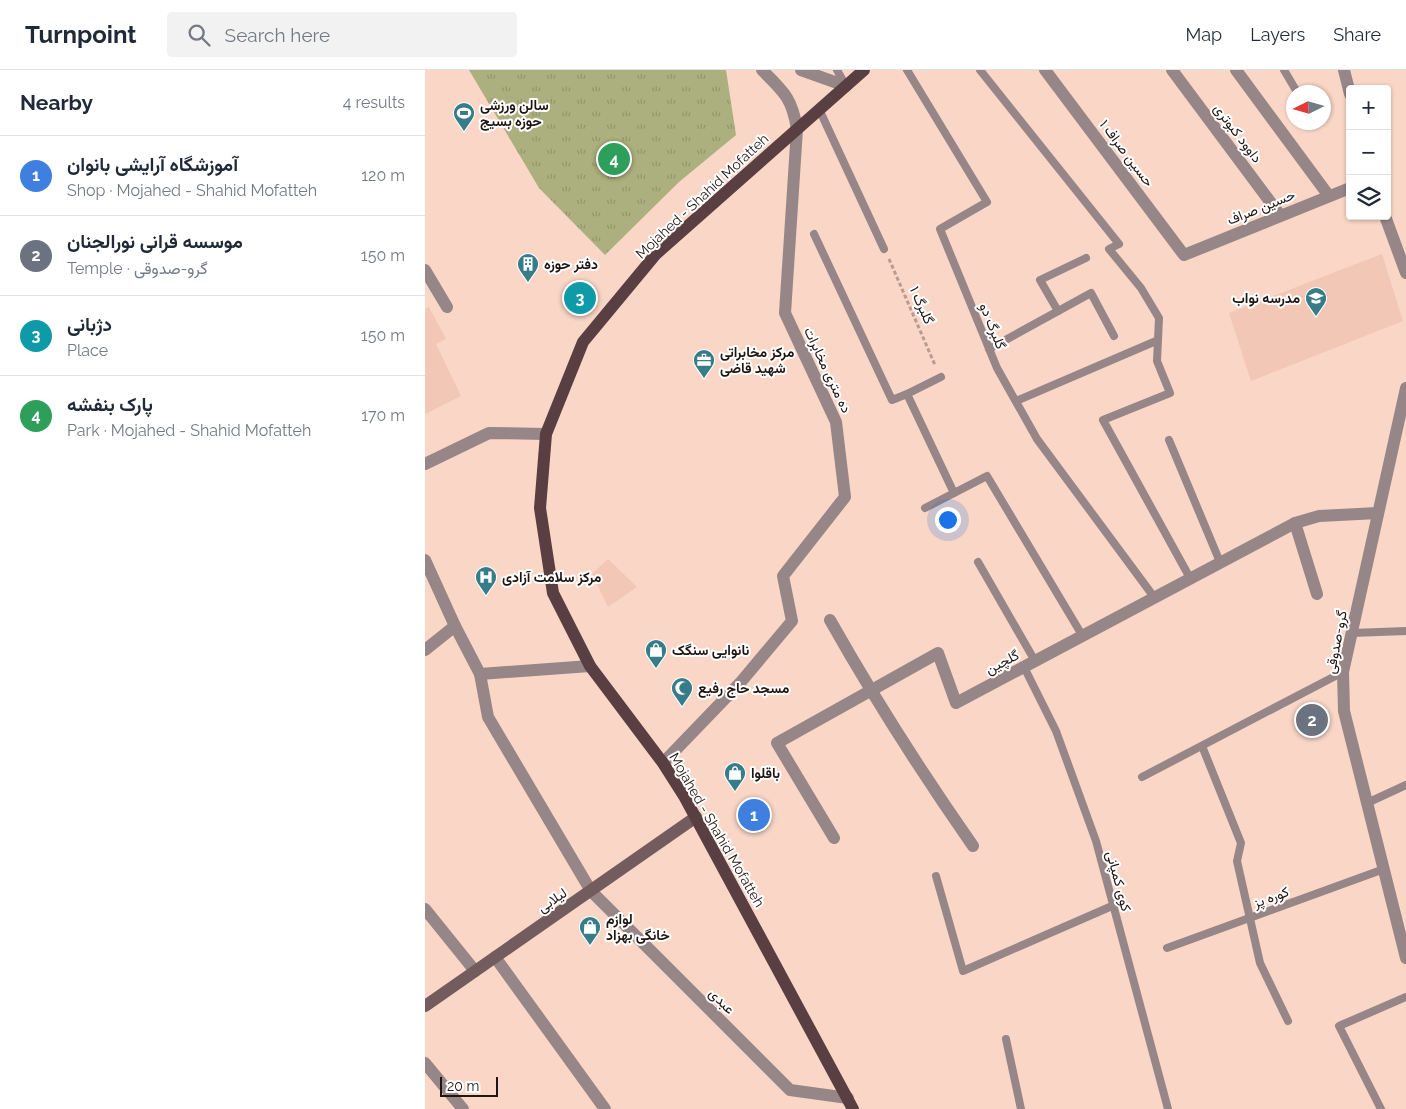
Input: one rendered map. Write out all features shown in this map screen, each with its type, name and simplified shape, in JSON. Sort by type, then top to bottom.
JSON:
[{"type":"main road","name":"Mojahed - Shahid Mofatteh","points":[[850,1104],[696,817],[663,763],[590,666],[553,593],[540,508],[546,434],[583,342],[657,254],[864,70]]},
{"type":"main road","name":"لیلابی","points":[[425,1006],[696,817]]},
{"type":"street","points":[[762,70],[779,87],[793,107],[797,129]]},
{"type":"street","points":[[801,70],[846,86]]},
{"type":"street","name":"حسین صراف ۱","points":[[1045,70],[1184,255]]},
{"type":"street","name":"داوود کبوتری","points":[[1172,70],[1280,215]]},
{"type":"street","points":[[1236,70],[1329,196]]},
{"type":"street","points":[[1344,70],[1348,85]]},
{"type":"street","name":"ده متری مخابرات","points":[[663,763],[740,683],[791,621],[783,576],[845,497],[836,422],[785,313],[797,129]]},
{"type":"street","name":"حسین صراف","points":[[1184,255],[1346,190]]},
{"type":"street","points":[[1386,220],[1406,273]]},
{"type":"street","points":[[425,270],[447,307]]},
{"type":"street","name":"گرو-صدوقی","points":[[1406,388],[1401,433],[1378,513],[1343,672],[1344,711],[1406,958]]},
{"type":"street","points":[[425,464],[489,433],[546,434]]},
{"type":"street","name":"گلچین","points":[[834,838],[777,743],[938,653],[956,703],[1295,523],[1319,516],[1378,513]]},
{"type":"street","points":[[1295,523],[1317,594]]},
{"type":"street","name":"عبدی","points":[[425,560],[455,626],[480,674],[488,718],[591,891],[790,1090],[850,1104]]},
{"type":"street","points":[[830,620],[870,691],[930,785],[973,846]]},
{"type":"street","points":[[425,650],[455,626]]},
{"type":"street","points":[[480,674],[590,666]]},
{"type":"street","points":[[425,908],[475,971]]},
{"type":"street","points":[[495,957],[605,1109]]},
{"type":"street","points":[[425,1063],[463,1109]]},
{"type":"lane","points":[[837,70],[846,86]]},
{"type":"lane","name":"گلبرگ دو","points":[[907,70],[987,202],[940,229],[989,349],[1037,439],[1154,597]]},
{"type":"lane","points":[[980,70],[1119,244],[1109,249],[1141,288],[1159,318],[1156,341],[1157,361],[1171,393],[1103,420],[1190,578]]},
{"type":"lane","points":[[1284,70],[1293,85]]},
{"type":"lane","points":[[819,109],[885,249]]},
{"type":"lane","points":[[814,234],[892,400],[941,377]]},
{"type":"lane","points":[[1058,311],[1041,280],[1086,258]]},
{"type":"lane","points":[[989,349],[1091,293],[1114,336]]},
{"type":"lane","points":[[1016,401],[1156,341]]},
{"type":"lane","points":[[907,394],[954,493]]},
{"type":"lane","points":[[1169,440],[1220,562]]},
{"type":"lane","points":[[925,508],[987,476],[1082,635]]},
{"type":"lane","name":"کوی کمپانی","points":[[978,562],[1029,664],[1059,740],[1095,841],[1145,1018],[1168,1109]]},
{"type":"lane","points":[[1352,633],[1406,631]]},
{"type":"lane","points":[[1142,777],[1343,672]]},
{"type":"lane","points":[[1202,746],[1241,843],[1237,861],[1260,964],[1287,1021]]},
{"type":"lane","points":[[1367,803],[1406,785]]},
{"type":"lane","name":"کوره پز","points":[[1167,948],[1383,869]]},
{"type":"lane","points":[[937,876],[963,971],[1112,906]]},
{"type":"lane","points":[[1381,1109],[1339,1026],[1406,997]]},
{"type":"lane","points":[[1006,1038],[1021,1109]]},
{"type":"path","name":"گلبرگ ۱","points":[[885,249],[941,377]]},
{"type":"shaded area","name":"مدرسه نواب","points":[[1382,254],[1403,321],[1251,381],[1229,313]]},
{"type":"shaded area","points":[[429,307],[446,339],[436,344],[461,396],[425,414],[425,309]]},
{"type":"shaded area","points":[[608,559],[637,587],[608,607],[592,574]]},
{"type":"green space","points":[[469,70],[726,70],[736,135],[679,182],[605,255],[539,188]]},
{"type":"place","name":"سالن ورزشی حوزه بسیج","points":[[464,132]]},
{"type":"place","name":"پارک بنفشه","points":[[614,159]]},
{"type":"place","name":"دفتر حوزه","points":[[528,283]]},
{"type":"place","name":"دژبانی","points":[[580,298]]},
{"type":"place","name":"مدرسه نواب","points":[[1316,317]]},
{"type":"place","name":"مرکز مخابراتی شهید قاضی","points":[[704,379]]},
{"type":"place","name":"مرکز سلامت آزادی","points":[[486,596]]},
{"type":"place","name":"نانوایی سنگک","points":[[656,669]]},
{"type":"place","name":"مسجد حاج رفیع","points":[[682,707]]},
{"type":"place","name":"موسسه قرانی نورالجنان","points":[[1312,720]]},
{"type":"place","name":"باقلوا","points":[[735,792]]},
{"type":"place","name":"آموزشگاه آرایشی بانوان","points":[[754,815]]},
{"type":"place","name":"لوازم خانگی بهزاد","points":[[590,946]]}]
